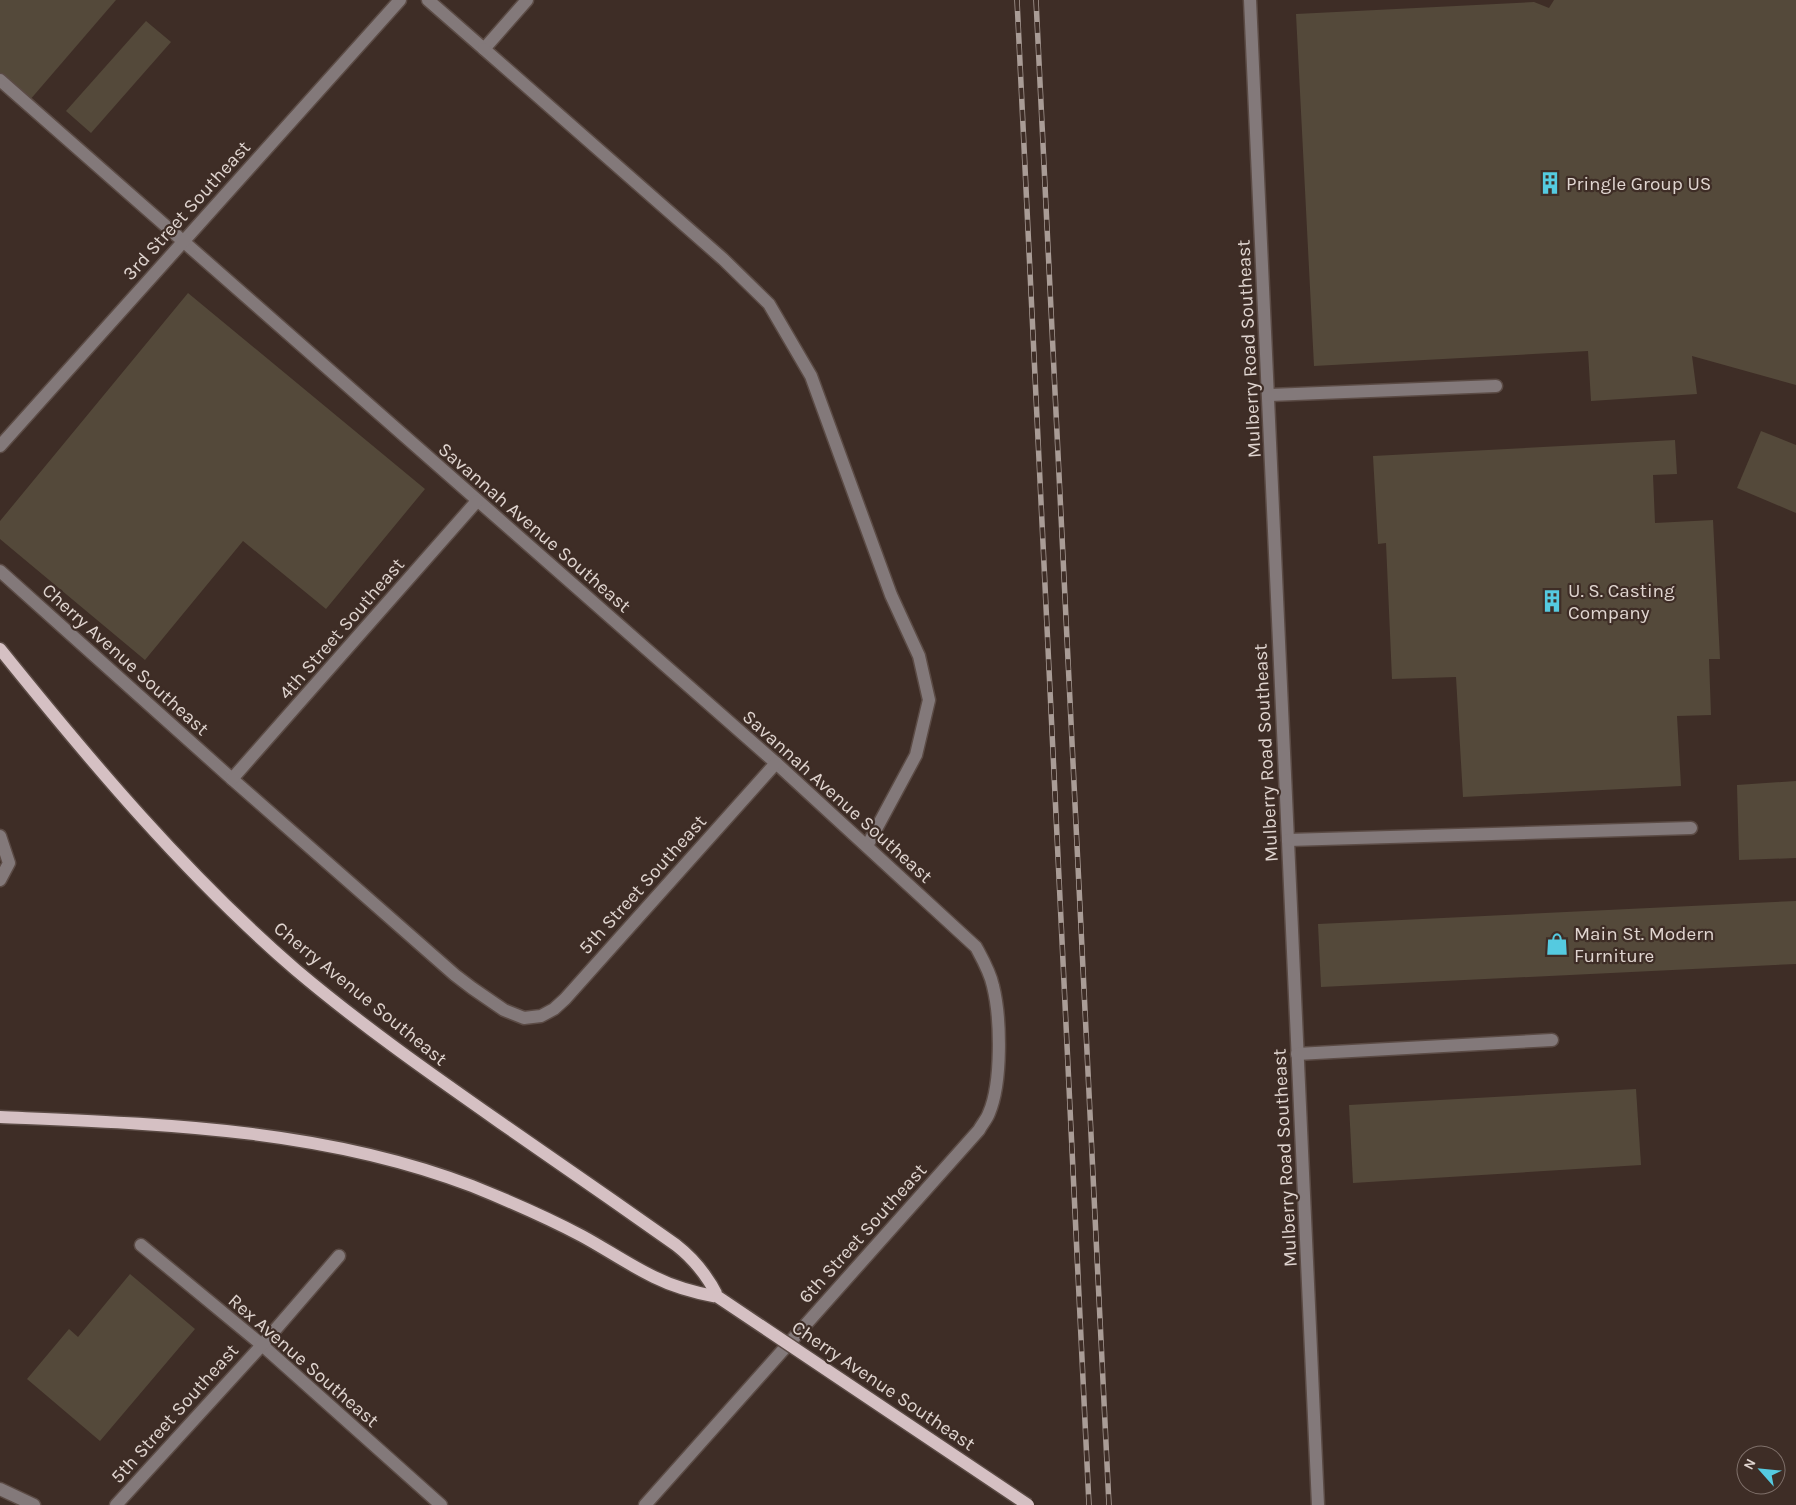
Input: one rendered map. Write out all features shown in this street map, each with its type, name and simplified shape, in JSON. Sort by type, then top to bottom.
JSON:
[{"type":"main road","name":"Cherry Avenue Southeast","points":[[0,649],[148,825],[205,885],[296,970],[370,1030],[451,1089],[676,1245],[700,1269],[718,1297]]},
{"type":"main road","name":"Cherry Avenue Southeast","points":[[0,1117],[200,1127],[285,1138],[364,1153],[405,1164],[471,1186],[550,1220],[667,1283],[693,1292],[718,1297],[1028,1505]]},
{"type":"street","name":"3rd Street Southeast","points":[[0,446],[400,0]]},
{"type":"street","points":[[428,0],[723,259],[769,304],[811,376],[890,595],[919,656],[929,700],[916,755],[867,846]]},
{"type":"street","points":[[484,49],[527,0]]},
{"type":"street","name":"Mulberry Road Southeast","points":[[1250,0],[1318,1505]]},
{"type":"street","name":"Savannah Avenue Southeast","points":[[0,80],[776,763],[976,947],[987,967],[994,987],[998,1031]]},
{"type":"street","points":[[1269,395],[1496,386]]},
{"type":"street","name":"4th Street Southeast","points":[[232,779],[478,501]]},
{"type":"street","name":"Cherry Avenue Southeast","points":[[0,571],[455,975],[504,1010],[528,1018]]},
{"type":"street","name":"5th Street Southeast","points":[[528,1018],[546,1013],[565,999],[776,763]]},
{"type":"street","points":[[1288,840],[1691,828]]},
{"type":"street","points":[[0,836],[9,863],[0,880]]},
{"type":"street","name":"6th Street Southeast","points":[[644,1505],[979,1130],[989,1114],[994,1096],[997,1073],[998,1031]]},
{"type":"street","points":[[1297,1054],[1552,1040]]},
{"type":"street","name":"Rex Avenue Southeast","points":[[141,1245],[262,1346],[441,1505]]},
{"type":"street","name":"5th Street Southeast","points":[[116,1505],[262,1346],[339,1256]]},
{"type":"street","points":[[0,1489],[34,1505]]},
{"type":"building","points":[[0,0],[116,0],[29,101],[0,77]]},
{"type":"building","name":"Pringle Group US","points":[[1554,0],[1796,0],[1796,385],[1692,356],[1697,394],[1591,401],[1588,351],[1314,366],[1296,14],[1534,2],[1549,8]]},
{"type":"building","points":[[146,21],[171,42],[91,133],[66,111]]},
{"type":"building","points":[[188,293],[425,489],[326,609],[243,541],[145,660],[0,539],[0,521]]},
{"type":"building","points":[[1761,431],[1796,445],[1796,513],[1737,488]]},
{"type":"building","name":"U. S. Casting Company","points":[[1675,440],[1677,474],[1653,475],[1655,523],[1713,520],[1720,659],[1709,659],[1711,715],[1677,716],[1681,786],[1463,797],[1456,677],[1392,679],[1386,543],[1378,544],[1373,456]]},
{"type":"building","points":[[1796,781],[1796,858],[1739,860],[1737,785]]},
{"type":"building","name":"Main St. Modern Furniture","points":[[1796,901],[1796,964],[1321,987],[1318,924]]},
{"type":"building","points":[[1636,1089],[1641,1165],[1353,1183],[1349,1105]]},
{"type":"building","points":[[130,1274],[195,1329],[100,1441],[27,1379],[69,1329],[78,1337]]},
{"type":"railway","points":[[1017,0],[1089,1505]]},
{"type":"railway","points":[[1036,0],[1109,1505]]},
{"type":"place","name":"Pringle Group US","points":[[1550,183]]},
{"type":"place","name":"U. S. Casting Company","points":[[1552,601]]},
{"type":"place","name":"Main St. Modern Furniture","points":[[1557,944]]}]
